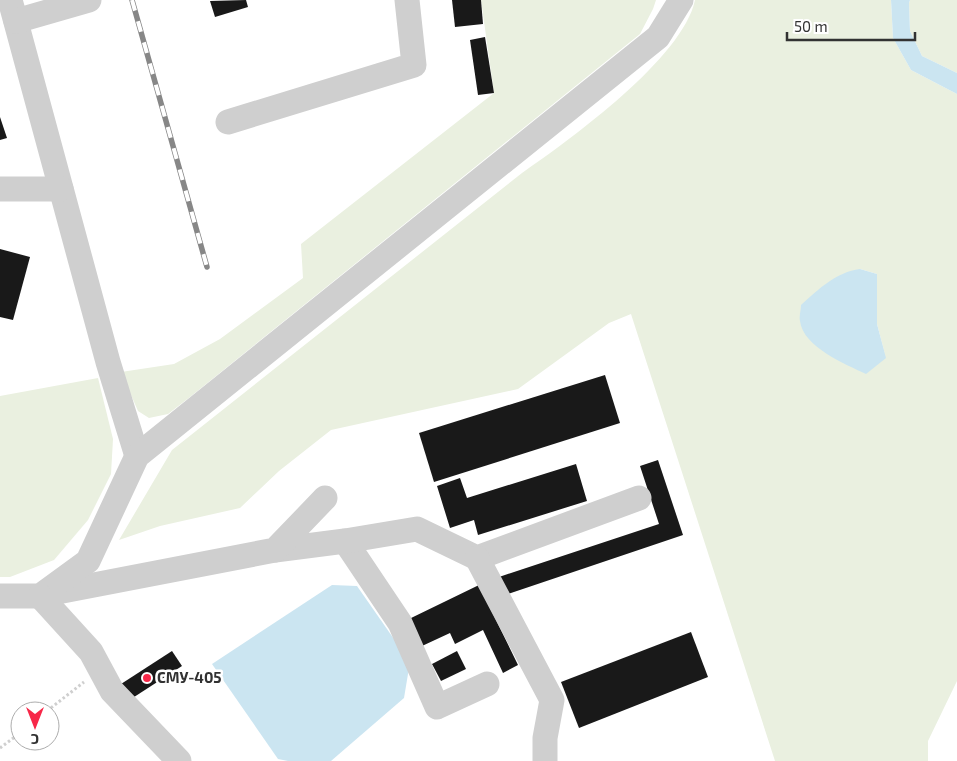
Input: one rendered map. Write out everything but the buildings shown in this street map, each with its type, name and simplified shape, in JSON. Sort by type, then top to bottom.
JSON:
[{"type":"street","points":[[89,0],[13,10],[108,362],[137,456]]},
{"type":"street","points":[[228,122],[414,65],[407,0]]},
{"type":"street","points":[[40,596],[88,561],[137,456],[658,37],[681,0]]},
{"type":"street","points":[[0,189],[61,189]]},
{"type":"street","points":[[275,550],[325,498]]},
{"type":"street","points":[[477,558],[639,498]]},
{"type":"street","points":[[0,596],[40,596],[275,550],[417,529],[477,558],[552,700],[545,738],[545,761]]},
{"type":"street","points":[[345,541],[400,623],[437,707],[487,684]]},
{"type":"street","points":[[40,596],[91,652],[112,691],[179,761]]},
{"type":"path","points":[[60,701],[91,677],[91,652]]},
{"type":"green space","points":[[481,0],[656,0],[640,34],[190,397],[168,414],[149,418],[138,411],[121,372],[174,364],[220,339],[303,278],[301,244],[494,93]]},
{"type":"green space","points":[[695,0],[891,0],[893,38],[911,70],[957,94],[957,681],[928,741],[928,761],[775,761],[631,314],[609,323],[518,389],[331,430],[279,471],[240,508],[160,526],[119,540],[172,450],[522,173],[595,119],[648,71],[670,47],[686,23]],"holes":[[[860,269],[877,274],[877,324],[886,358]]]},
{"type":"green space","points":[[910,0],[957,0],[957,73],[922,56],[910,31]]},
{"type":"green space","points":[[98,378],[113,439],[111,474],[88,520],[54,560],[10,577],[0,577],[0,396]]},
{"type":"water","points":[[891,0],[910,0],[910,31],[922,56],[957,73],[957,94],[911,70],[893,38]]},
{"type":"water","points":[[860,269],[877,274],[877,324],[886,358],[866,374],[826,354],[817,347],[803,330],[800,319],[801,305],[821,287],[836,277]]},
{"type":"water","points":[[332,585],[357,586],[410,662],[404,698],[331,761],[288,761],[278,759],[212,664]]},
{"type":"railway","points":[[132,0],[207,267]]},
{"type":"place","name":"СМУ-405","points":[[147,678]]}]
